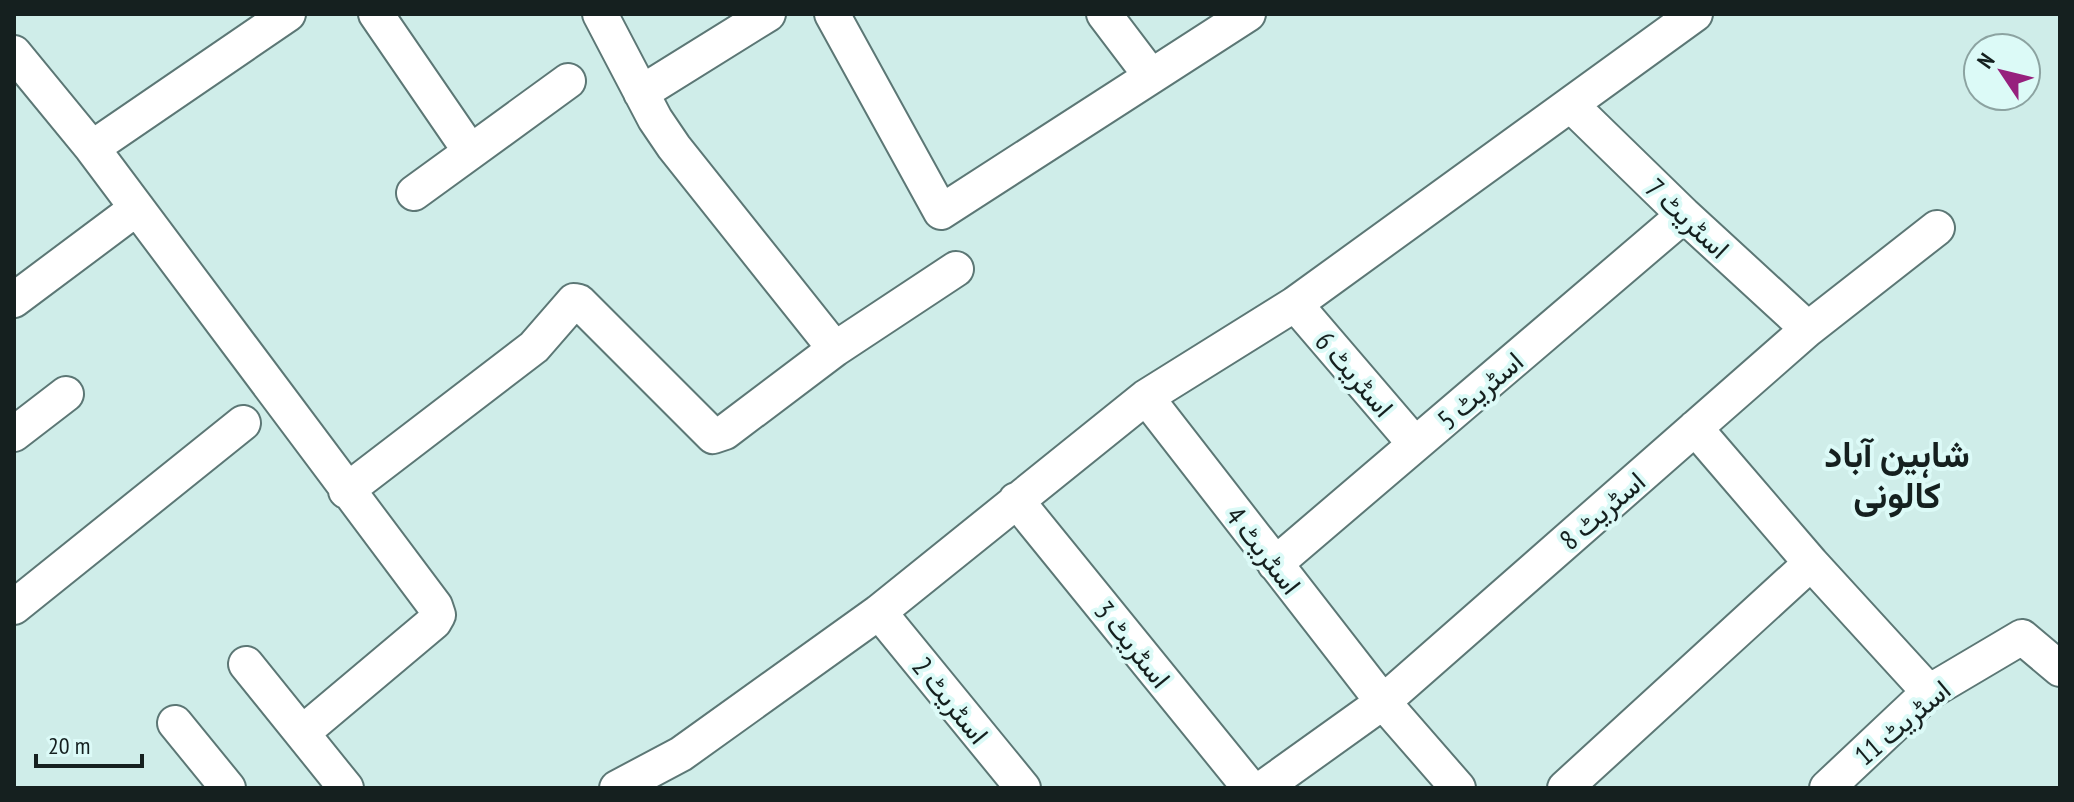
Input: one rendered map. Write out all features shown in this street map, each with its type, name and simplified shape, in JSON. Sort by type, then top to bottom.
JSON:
[{"type":"street","points":[[92,148],[288,14]]},
{"type":"street","points":[[376,14],[470,151]]},
{"type":"street","points":[[600,14],[641,93],[674,147],[835,349]]},
{"type":"street","points":[[641,93],[768,14]]},
{"type":"street","points":[[832,14],[941,212],[1248,14]]},
{"type":"street","points":[[1104,14],[1151,76]]},
{"type":"street","points":[[617,788],[681,754],[879,612],[1146,397],[1295,304],[1695,14]]},
{"type":"street","points":[[14,53],[92,148],[435,606],[438,615],[434,622],[302,733]]},
{"type":"street","points":[[414,193],[568,81]]},
{"type":"street","name":"اسٹریٹ 7","points":[[1571,105],[1808,329]]},
{"type":"street","points":[[14,300],[137,208]]},
{"type":"street","name":"اسٹریٹ 5","points":[[1275,564],[1684,215]]},
{"type":"street","name":"اسٹریٹ 8","points":[[1263,788],[1383,702],[1808,329],[1937,228]]},
{"type":"street","points":[[346,491],[534,347],[574,301],[579,302],[604,326],[713,436],[725,432],[835,349],[956,269]]},
{"type":"street","name":"اسٹریٹ 6","points":[[1295,304],[1415,444]]},
{"type":"street","points":[[14,434],[66,394]]},
{"type":"street","name":"اسٹریٹ 4","points":[[1146,397],[1383,702],[1458,788]]},
{"type":"street","points":[[14,607],[243,423]]},
{"type":"street","points":[[1695,428],[1811,563],[1929,692]]},
{"type":"street","name":"اسٹریٹ 3","points":[[1016,500],[1250,788]]},
{"type":"street","points":[[1565,788],[1811,563]]},
{"type":"street","name":"اسٹریٹ 2","points":[[879,612],[1023,788]]},
{"type":"street","name":"اسٹریٹ 11","points":[[1827,788],[1929,692],[2022,637],[2060,669]]},
{"type":"street","points":[[246,664],[346,788]]},
{"type":"street","points":[[175,723],[228,788]]},
{"type":"district","name":"شاہین آباد کالونی","points":[[1897,474]]}]
